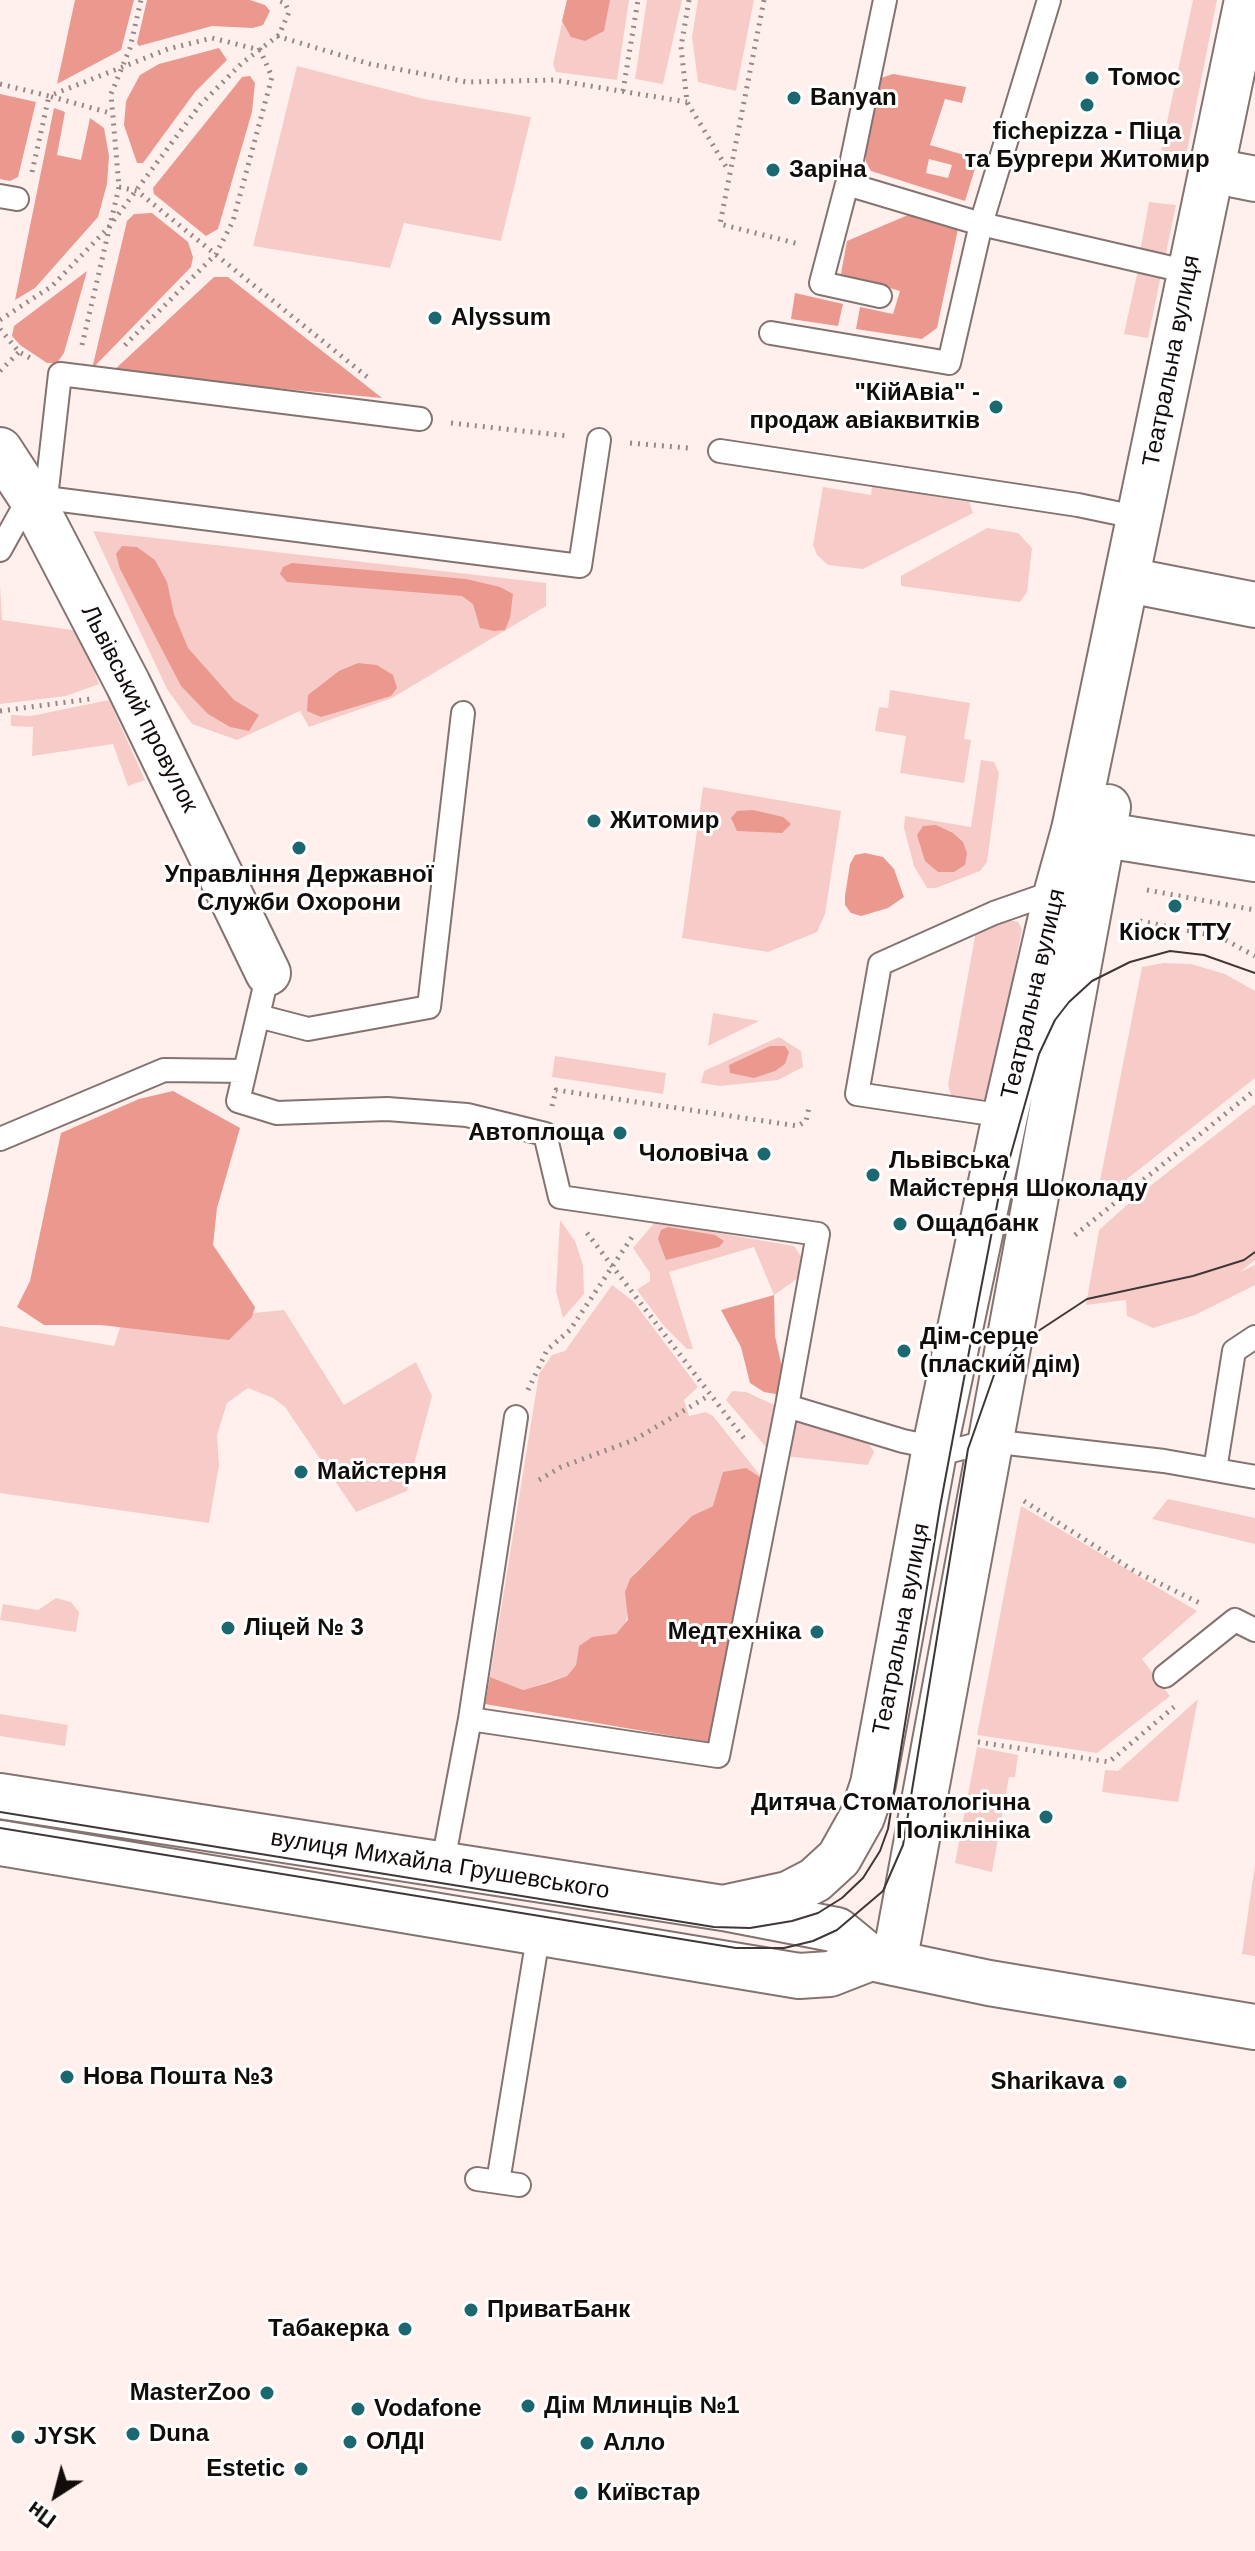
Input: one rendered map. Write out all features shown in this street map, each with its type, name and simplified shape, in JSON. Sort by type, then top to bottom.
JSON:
[{"type":"street","name":"Театральна вулиця","points":[[882,1960],[990,1441],[1088,833],[1142,561],[1189,272],[1247,0]]},
{"type":"street","name":"Театральна вулиця","points":[[1142,561],[1245,177],[1255,84]]},
{"type":"street","name":"Львівський провулок","points":[[0,450],[38,497],[268,973]]},
{"type":"street","points":[[1142,561],[1255,585]]},
{"type":"street","points":[[1142,561],[1255,605]]},
{"type":"street","name":"Театральна вулиця","points":[[723,1908],[788,1894],[815,1880],[839,1858],[862,1817],[876,1769],[935,1447],[1005,1116],[1057,891],[1088,833]]},
{"type":"street","points":[[1088,833],[1255,859]]},
{"type":"street","name":"вулиця Михайла Грушевського","points":[[0,1796],[442,1867],[723,1908],[837,1930],[882,1960],[989,1983],[1255,2027]]},
{"type":"street","name":"вулиця Михайла Грушевського","points":[[0,1843],[799,1976],[830,1974],[882,1960]]},
{"type":"lane","points":[[880,296],[821,283],[847,184],[885,0]]},
{"type":"lane","points":[[771,333],[949,363],[981,224],[1049,0]]},
{"type":"lane","points":[[847,184],[981,224],[1189,272]]},
{"type":"lane","points":[[0,550],[38,497],[60,374],[420,419]]},
{"type":"lane","points":[[38,497],[580,566],[599,440]]},
{"type":"lane","points":[[720,451],[1078,505],[1142,561]]},
{"type":"lane","points":[[258,1016],[308,1029],[429,1007],[463,713]]},
{"type":"lane","points":[[1005,1116],[857,1094],[880,964],[994,913],[1057,891]]},
{"type":"lane","points":[[268,973],[238,1101],[277,1113],[387,1109],[467,1115],[545,1134],[560,1197],[818,1234],[718,1756],[470,1719]]},
{"type":"lane","points":[[0,1139],[164,1070],[245,1071]]},
{"type":"lane","points":[[1215,1470],[1234,1351],[1255,1337]]},
{"type":"lane","points":[[787,1406],[903,1441],[935,1447],[968,1449],[990,1441],[1164,1461],[1255,1477]]},
{"type":"lane","points":[[442,1867],[470,1719],[516,1417]]},
{"type":"lane","points":[[1165,1676],[1245,1625]]},
{"type":"lane","points":[[498,2182],[539,1931]]},
{"type":"path","points":[[0,329],[19,352],[60,374],[79,358],[119,187],[111,94],[141,0]]},
{"type":"path","points":[[0,320],[52,286],[108,228],[200,105],[277,36],[289,12],[285,3],[277,0]]},
{"type":"path","points":[[623,91],[638,0]]},
{"type":"path","points":[[689,0],[681,47],[687,102],[728,170]]},
{"type":"path","points":[[764,0],[728,170],[720,224],[829,252]]},
{"type":"path","points":[[277,36],[370,64],[467,82],[554,80],[687,102]]},
{"type":"path","points":[[49,96],[168,49],[212,38],[260,50]]},
{"type":"path","points":[[93,377],[216,254],[233,221],[272,77],[260,50]]},
{"type":"path","points":[[0,84],[111,113]]},
{"type":"path","points":[[8,198],[27,193],[49,96]]},
{"type":"path","points":[[119,187],[137,191],[420,419]]},
{"type":"path","points":[[0,371],[19,352]]},
{"type":"path","points":[[0,711],[91,698],[128,684]]},
{"type":"path","points":[[1147,890],[1255,910]]},
{"type":"path","points":[[1140,921],[1220,937],[1255,956]]},
{"type":"path","points":[[545,1134],[556,1090],[798,1126],[806,1121],[809,1107]]},
{"type":"path","points":[[1075,1235],[1255,1090]]},
{"type":"path","points":[[560,1197],[772,1474]]},
{"type":"path","points":[[516,1417],[547,1350],[570,1330],[650,1210]]},
{"type":"path","points":[[504,1500],[561,1467],[634,1440],[710,1395]]},
{"type":"path","points":[[1019,1499],[1136,1572],[1245,1625]]},
{"type":"path","points":[[973,1741],[1109,1762],[1182,1701]]},
{"type":"shaded area","points":[[75,0],[134,0],[121,50],[57,84]]},
{"type":"shaded area","points":[[147,0],[250,0],[265,5],[270,11],[263,25],[253,28],[212,26],[139,46],[137,43]]},
{"type":"shaded area","points":[[567,0],[629,0],[617,80],[556,72],[553,64]]},
{"type":"shaded area","points":[[567,0],[610,0],[604,31],[585,41],[571,37],[562,21]]},
{"type":"shaded area","points":[[647,0],[682,0],[663,84],[635,79]]},
{"type":"shaded area","points":[[698,0],[754,0],[736,91],[698,82],[692,37]]},
{"type":"shaded area","points":[[1193,0],[1217,0],[1186,156],[1161,150]]},
{"type":"shaded area","points":[[219,48],[227,60],[195,92],[143,163],[137,163],[124,125],[126,101],[140,75],[159,64]]},
{"type":"shaded area","points":[[297,66],[424,99],[531,117],[501,241],[404,223],[390,268],[253,246]]},
{"type":"shaded area","points":[[893,74],[966,87],[962,103],[945,99],[930,145],[978,159],[965,201],[871,171],[866,162],[866,144],[881,78]],"holes":[[[929,159],[952,165],[948,178],[926,173]]]},
{"type":"shaded area","points":[[250,76],[255,83],[252,112],[218,229],[206,236],[154,194],[153,188],[242,77]]},
{"type":"shaded area","points":[[0,94],[36,102],[18,177],[10,181],[0,179]]},
{"type":"shaded area","points":[[54,108],[65,112],[57,155],[81,160],[90,118],[104,128],[109,156],[107,184],[98,217],[35,288],[15,300]]},
{"type":"shaded area","points":[[1149,202],[1176,205],[1165,258],[1140,252]]},
{"type":"shaded area","points":[[152,213],[188,242],[193,257],[191,267],[92,369],[127,221],[134,214]]},
{"type":"shaded area","points":[[908,215],[958,229],[937,328],[922,339],[856,329],[860,307],[893,314],[900,291],[841,274],[847,241]]},
{"type":"shaded area","points":[[1138,270],[1161,275],[1148,338],[1124,334]]},
{"type":"shaded area","points":[[87,271],[64,353],[57,363],[47,363],[20,345],[12,336],[14,326]]},
{"type":"shaded area","points":[[214,277],[228,277],[382,398],[111,373]]},
{"type":"shaded area","points":[[795,293],[843,304],[838,326],[791,319]]},
{"type":"shaded area","points":[[872,486],[969,502],[973,513],[863,569],[828,565],[817,555],[813,545],[823,487],[871,495]]},
{"type":"shaded area","points":[[987,528],[1018,533],[1032,548],[1027,592],[1020,602],[901,586],[901,576]]},
{"type":"shaded area","points":[[93,531],[546,583],[546,606],[392,698],[309,727],[300,711],[237,740],[192,724],[167,689]]},
{"type":"shaded area","points":[[122,546],[137,547],[155,560],[167,582],[174,614],[188,648],[234,700],[259,715],[249,731],[230,727],[208,714],[181,686],[120,569],[116,554]]},
{"type":"shaded area","points":[[292,563],[466,579],[500,587],[513,594],[510,618],[505,630],[494,631],[480,628],[473,604],[462,596],[287,582],[280,574],[283,567]]},
{"type":"shaded area","points":[[0,584],[2,620],[79,631],[99,684],[66,696],[0,704]]},
{"type":"shaded area","points":[[358,663],[377,665],[393,675],[397,688],[391,696],[321,717],[307,711],[308,695],[339,671]]},
{"type":"shaded area","points":[[890,690],[970,703],[964,739],[971,740],[964,783],[900,773],[906,736],[875,731],[879,707],[888,708]]},
{"type":"shaded area","points":[[109,700],[145,780],[128,786],[113,744],[32,756],[33,727],[11,726],[11,715],[31,716]]},
{"type":"shaded area","points":[[981,760],[994,762],[999,773],[987,862],[980,871],[936,888],[927,888],[914,866],[904,828],[905,816],[971,827]]},
{"type":"shaded area","points":[[703,787],[841,811],[825,914],[817,932],[768,952],[682,938]]},
{"type":"shaded area","points":[[753,810],[783,817],[791,824],[782,833],[737,831],[731,818],[737,811]]},
{"type":"shaded area","points":[[936,825],[963,842],[967,853],[965,865],[954,872],[938,872],[925,861],[917,835],[923,826]]},
{"type":"shaded area","points":[[865,853],[883,857],[894,869],[904,897],[888,908],[861,916],[851,913],[845,905],[845,896],[850,864],[855,855]]},
{"type":"shaded area","points":[[1009,920],[1018,922],[1022,929],[991,1091],[986,1099],[964,1101],[951,1095],[948,1085],[976,931]]},
{"type":"shaded area","points":[[1164,963],[1191,964],[1225,974],[1255,991],[1255,1078],[1113,1190],[1098,1191],[1142,967]]},
{"type":"shaded area","points":[[713,1013],[759,1021],[708,1046]]},
{"type":"shaded area","points":[[779,1037],[801,1051],[803,1067],[778,1080],[720,1086],[701,1083],[704,1071]]},
{"type":"shaded area","points":[[770,1046],[785,1046],[789,1052],[785,1064],[775,1071],[754,1078],[730,1073],[729,1065]]},
{"type":"shaded area","points":[[555,1056],[666,1073],[663,1094],[552,1077]]},
{"type":"shaded area","points":[[173,1091],[240,1128],[217,1208],[213,1245],[255,1307],[252,1317],[229,1340],[101,1325],[44,1325],[17,1307],[30,1281],[61,1133],[139,1099]]},
{"type":"shaded area","points":[[1255,1104],[1255,1260],[1240,1272],[1255,1265],[1255,1285],[1195,1315],[1153,1328],[1127,1316],[1126,1300],[1086,1305],[1099,1230],[1136,1197]]},
{"type":"shaded area","points":[[560,1220],[575,1241],[583,1265],[584,1294],[563,1318],[556,1291]]},
{"type":"shaded area","points":[[655,1222],[794,1246],[803,1259],[801,1276],[774,1295],[754,1247],[669,1272],[693,1349],[687,1349],[664,1326],[637,1290],[650,1281],[650,1273],[633,1248]]},
{"type":"shaded area","points":[[668,1227],[715,1235],[724,1241],[719,1247],[666,1260],[658,1239],[661,1230]]},
{"type":"shaded area","points":[[612,1285],[633,1301],[698,1387],[684,1400],[689,1416],[706,1412],[713,1416],[763,1479],[692,1517],[635,1573],[622,1642],[591,1638],[579,1646],[576,1665],[567,1676],[523,1690],[490,1677],[539,1374],[552,1355],[565,1351]]},
{"type":"shaded area","points":[[774,1295],[775,1336],[785,1381],[781,1395],[764,1392],[750,1383],[741,1347],[721,1310]]},
{"type":"shaded area","points":[[284,1310],[344,1405],[416,1362],[432,1396],[407,1491],[356,1512],[285,1407],[273,1398],[248,1388],[227,1403],[217,1435],[219,1465],[209,1523],[0,1493],[0,1326],[114,1346],[124,1316],[161,1322]]},
{"type":"shaded area","points":[[732,1391],[746,1392],[781,1408],[770,1452],[726,1400]]},
{"type":"shaded area","points":[[796,1417],[870,1445],[874,1452],[868,1465],[784,1456]]},
{"type":"shaded area","points":[[746,1468],[763,1479],[708,1742],[485,1704],[490,1677],[523,1690],[547,1683],[567,1676],[576,1665],[579,1646],[592,1637],[616,1634],[628,1620],[625,1592],[630,1579],[692,1516],[713,1506],[723,1472]]},
{"type":"shaded area","points":[[1168,1499],[1255,1518],[1255,1544],[1152,1519]]},
{"type":"shaded area","points":[[1021,1506],[1197,1611],[1142,1659],[1170,1696],[1097,1753],[977,1735]]},
{"type":"shaded area","points":[[56,1598],[71,1602],[79,1612],[76,1632],[0,1620],[3,1604],[38,1610]]},
{"type":"shaded area","points":[[1198,1699],[1178,1802],[1102,1792],[1105,1770],[1118,1771]]},
{"type":"shaded area","points":[[0,1714],[68,1725],[65,1746],[0,1736]]},
{"type":"shaded area","points":[[977,1747],[1018,1755],[1015,1777],[1009,1777],[992,1872],[955,1863]]},
{"type":"shaded area","points":[[1255,1865],[1255,1956],[1242,1954]]},
{"type":"tram line","points":[[0,1812],[714,1927],[750,1928],[792,1921],[818,1913],[842,1898],[863,1878],[880,1851],[888,1829],[940,1507],[998,1200],[1039,1054],[1055,1020],[1069,1002],[1092,981],[1130,962],[1170,951],[1204,955],[1255,973]]},
{"type":"tram line","points":[[0,1828],[736,1948],[784,1948],[813,1941],[837,1930],[883,1891],[903,1845],[968,1449],[994,1375],[1020,1343],[1087,1299],[1193,1276],[1244,1260],[1255,1252]]},
{"type":"place","name":"Томос","points":[[1092,78]]},
{"type":"place","name":"Banyan","points":[[794,98]]},
{"type":"place","name":"fichepizza - Піца та Бургери Житомир","points":[[1087,105]]},
{"type":"place","name":"Заріна","points":[[773,170]]},
{"type":"place","name":"Alyssum","points":[[435,318]]},
{"type":"place","name":"\"КійАвіа\" - продаж авіаквитків","points":[[996,407]]},
{"type":"place","name":"Житомир","points":[[594,821]]},
{"type":"place","name":"Управління Державної Служби Охорони","points":[[299,848]]},
{"type":"place","name":"Кіоск ТТУ","points":[[1175,906]]},
{"type":"place","name":"Автоплоща","points":[[620,1133]]},
{"type":"place","name":"Чоловіча","points":[[764,1154]]},
{"type":"place","name":"Львівська Майстерня Шоколаду","points":[[873,1175]]},
{"type":"place","name":"Ощадбанк","points":[[900,1224]]},
{"type":"place","name":"Дім-серце (плаский дім)","points":[[904,1351]]},
{"type":"place","name":"Майстерня","points":[[301,1472]]},
{"type":"place","name":"Ліцей № 3","points":[[228,1628]]},
{"type":"place","name":"Медтехніка","points":[[817,1632]]},
{"type":"place","name":"Дитяча Стоматологічна Поліклініка","points":[[1046,1817]]},
{"type":"place","name":"Нова Пошта №3","points":[[67,2077]]},
{"type":"place","name":"Sharikava","points":[[1120,2082]]},
{"type":"place","name":"ПриватБанк","points":[[471,2310]]},
{"type":"place","name":"Табакерка","points":[[405,2329]]},
{"type":"place","name":"MasterZoo","points":[[267,2393]]},
{"type":"place","name":"Дім Млинців №1","points":[[528,2406]]},
{"type":"place","name":"Vodafone","points":[[358,2409]]},
{"type":"place","name":"Duna","points":[[133,2434]]},
{"type":"place","name":"JYSK","points":[[18,2437]]},
{"type":"place","name":"ОЛДІ","points":[[350,2442]]},
{"type":"place","name":"Алло","points":[[587,2443]]},
{"type":"place","name":"Estetic","points":[[301,2469]]},
{"type":"place","name":"Київстар","points":[[581,2493]]}]
